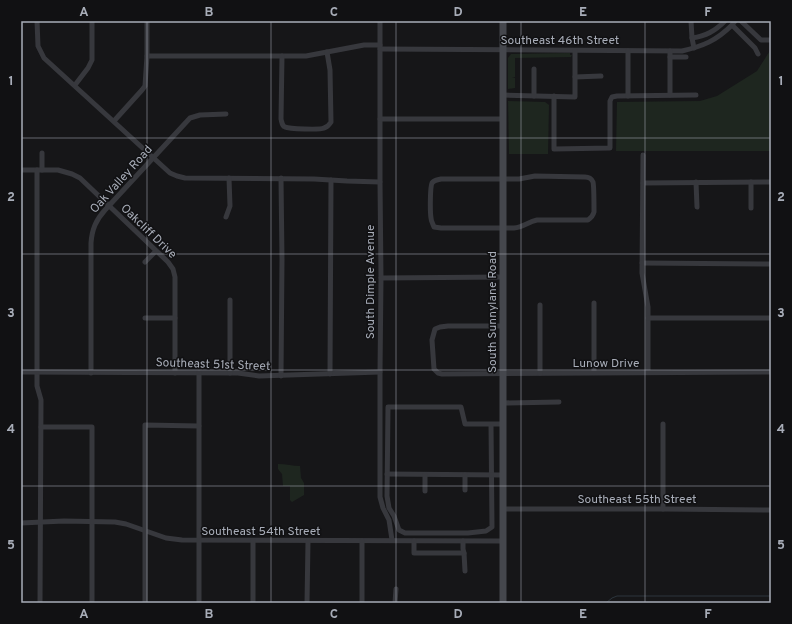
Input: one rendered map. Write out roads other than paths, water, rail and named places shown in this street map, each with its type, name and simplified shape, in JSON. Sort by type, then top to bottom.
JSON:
[{"type":"main road","name":"South Sunnylane Road","points":[[503,21],[503,603]]},
{"type":"street","points":[[37,21],[38,46],[44,58],[170,172],[185,178],[281,178],[380,182]]},
{"type":"street","points":[[74,85],[88,68],[92,60],[92,21]]},
{"type":"street","points":[[114,121],[145,86],[147,21]]},
{"type":"street","name":"South Dimple Avenue","points":[[380,21],[380,497],[388,520],[392,540]]},
{"type":"street","points":[[691,21],[694,48]]},
{"type":"street","points":[[692,38],[701,37],[710,33],[725,21]]},
{"type":"street","points":[[741,21],[761,40],[771,40]]},
{"type":"street","points":[[733,23],[758,54]]},
{"type":"street","name":"Southeast 46th Street","points":[[147,56],[306,56],[364,45],[380,47],[503,50],[682,51],[709,43],[721,35],[733,23]]},
{"type":"street","points":[[503,95],[575,97],[575,50]]},
{"type":"street","points":[[628,51],[628,96]]},
{"type":"street","points":[[670,51],[670,96]]},
{"type":"street","points":[[282,56],[282,125],[289,129],[322,129],[328,126],[331,122],[330,70],[327,52]]},
{"type":"street","points":[[670,57],[686,57]]},
{"type":"street","points":[[534,69],[534,96]]},
{"type":"street","points":[[575,77],[601,76]]},
{"type":"street","points":[[554,96],[554,149],[562,149],[610,148],[611,99],[614,96],[696,95]]},
{"type":"street","name":"Oak Valley Road","points":[[91,372],[91,238],[93,228],[98,217],[190,118],[200,115],[226,114]]},
{"type":"street","points":[[380,119],[503,119]]},
{"type":"street","points":[[40,603],[41,400],[37,386],[37,372],[39,170],[42,153]]},
{"type":"street","points":[[643,155],[642,278],[648,301],[648,372]]},
{"type":"street","name":"Oakcliff Drive","points":[[21,170],[58,170],[80,178],[168,262],[175,273],[175,372]]},
{"type":"street","points":[[535,176],[590,178],[593,181],[594,213],[588,220],[537,220],[520,228],[441,228],[434,227],[432,224],[431,190],[432,184],[436,180],[503,179],[519,179],[535,176]]},
{"type":"street","points":[[226,217],[230,206],[229,178]]},
{"type":"street","points":[[281,178],[281,376]]},
{"type":"street","points":[[330,374],[331,180]]},
{"type":"street","points":[[696,182],[697,207]]},
{"type":"street","points":[[751,182],[751,208]]},
{"type":"street","points":[[643,183],[771,182]]},
{"type":"street","points":[[145,262],[156,251]]},
{"type":"street","points":[[642,263],[771,264]]},
{"type":"street","points":[[381,278],[503,277]]},
{"type":"street","points":[[230,300],[230,372]]},
{"type":"street","points":[[594,303],[594,372]]},
{"type":"street","points":[[540,304],[540,373]]},
{"type":"street","points":[[145,318],[175,318]]},
{"type":"street","points":[[648,318],[771,318]]},
{"type":"street","name":"Lunow Drive","points":[[503,326],[448,326],[435,329],[432,340],[434,369],[438,373],[442,374],[771,372]]},
{"type":"street","name":"Southeast 51st Street","points":[[21,372],[230,372],[259,376],[380,372]]},
{"type":"street","points":[[199,372],[199,603]]},
{"type":"street","points":[[503,403],[559,402]]},
{"type":"street","points":[[492,424],[492,527],[486,531],[468,533],[405,533],[399,530],[394,516],[389,508],[388,502],[388,407],[461,406],[465,424],[492,424],[503,424]]},
{"type":"street","points":[[663,424],[663,509]]},
{"type":"street","points":[[145,603],[145,425],[199,426]]},
{"type":"street","points":[[41,427],[92,427],[92,603]]},
{"type":"street","points":[[387,474],[503,475]]},
{"type":"street","points":[[425,475],[425,491]]},
{"type":"street","points":[[465,475],[465,490]]},
{"type":"street","name":"Southeast 55th Street","points":[[503,509],[771,510]]},
{"type":"street","name":"Southeast 54th Street","points":[[21,523],[92,521],[120,523],[174,540],[503,541]]},
{"type":"street","points":[[422,533],[422,541]]},
{"type":"street","points":[[465,572],[463,549],[468,533]]},
{"type":"street","points":[[253,541],[253,603]]},
{"type":"street","points":[[308,541],[308,603]]},
{"type":"street","points":[[362,541],[362,603]]},
{"type":"street","points":[[414,541],[414,553],[464,553]]},
{"type":"street","points":[[396,589],[396,603]]},
{"type":"waterway","points":[[606,603],[617,596],[771,596]]}]
